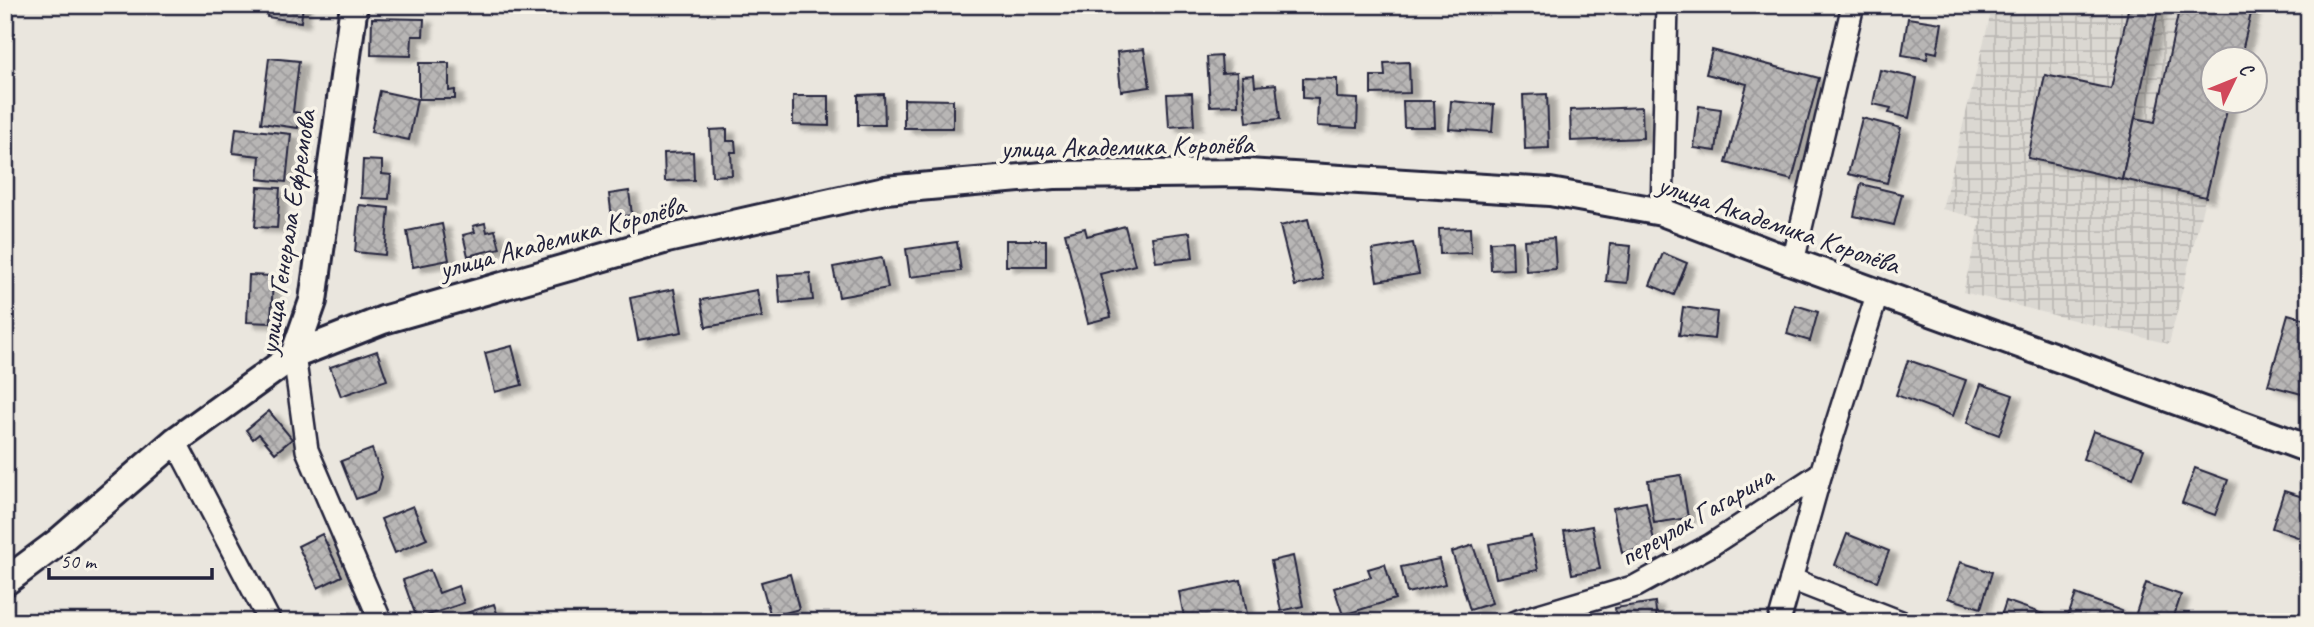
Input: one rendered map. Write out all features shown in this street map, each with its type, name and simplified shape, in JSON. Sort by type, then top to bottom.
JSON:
[{"type":"street","name":"улица Генерала Ефремова","points":[[354,5],[313,301],[294,355],[307,450],[381,622]]},
{"type":"street","points":[[1662,212],[1667,5]]},
{"type":"street","points":[[1793,262],[1853,5]]},
{"type":"street","name":"улица Академика Королёва","points":[[5,582],[57,543],[175,441],[294,355],[383,320],[667,239],[885,190],[1054,175],[1247,173],[1550,192],[1662,212],[2309,449]]},
{"type":"street","points":[[1779,622],[1821,473],[1878,292]]},
{"type":"street","points":[[175,441],[270,622]]},
{"type":"street","name":"переулок Гагарина","points":[[1516,622],[1636,586],[1711,545],[1821,473]]},
{"type":"street","points":[[1791,579],[1901,622]]},
{"type":"shaded area","points":[[1993,5],[2253,5],[2243,46],[2198,46],[2198,116],[2226,116],[2169,344],[1963,292],[1981,219],[1942,209]]},
{"type":"building","points":[[268,5],[303,5],[301,22],[267,17]]},
{"type":"building","points":[[2129,5],[2159,5],[2122,179],[2028,158],[2045,75],[2111,89]]},
{"type":"building","points":[[2180,5],[2253,5],[2243,46],[2198,46],[2198,116],[2226,116],[2206,197],[2122,179],[2135,118],[2155,122]]},
{"type":"building","points":[[372,18],[424,19],[423,36],[412,36],[411,56],[371,55]]},
{"type":"building","points":[[1908,18],[1942,23],[1937,53],[1928,51],[1927,59],[1902,55]]},
{"type":"building","points":[[1144,49],[1150,87],[1121,91],[1117,52]]},
{"type":"building","points":[[1712,50],[1819,78],[1792,180],[1726,163],[1747,84],[1706,74]]},
{"type":"building","points":[[1221,56],[1222,73],[1237,72],[1238,105],[1210,106],[1207,57]]},
{"type":"building","points":[[269,58],[299,61],[293,112],[300,113],[298,128],[261,123]]},
{"type":"building","points":[[1409,62],[1410,93],[1371,94],[1371,76],[1385,76],[1384,63]]},
{"type":"building","points":[[419,63],[449,63],[449,91],[455,90],[455,99],[419,99]]},
{"type":"building","points":[[1880,70],[1917,78],[1909,118],[1889,113],[1891,108],[1873,104]]},
{"type":"building","points":[[1254,75],[1255,86],[1276,84],[1280,119],[1247,122],[1242,76]]},
{"type":"building","points":[[1303,78],[1337,79],[1337,98],[1358,99],[1357,128],[1317,126],[1318,99],[1303,98]]},
{"type":"building","points":[[380,91],[417,99],[409,140],[371,132]]},
{"type":"building","points":[[1192,93],[1194,125],[1169,127],[1167,94]]},
{"type":"building","points":[[884,94],[885,125],[858,125],[858,95]]},
{"type":"building","points":[[1547,94],[1549,148],[1525,149],[1523,95]]},
{"type":"building","points":[[793,96],[829,96],[829,126],[793,125]]},
{"type":"building","points":[[904,99],[953,100],[953,128],[904,128]]},
{"type":"building","points":[[1403,101],[1434,101],[1435,127],[1404,127]]},
{"type":"building","points":[[1451,101],[1494,105],[1492,132],[1449,129]]},
{"type":"building","points":[[1699,106],[1721,109],[1716,151],[1694,148]]},
{"type":"building","points":[[1642,107],[1643,138],[1571,141],[1570,110]]},
{"type":"building","points":[[1862,118],[1901,128],[1887,183],[1848,174]]},
{"type":"building","points":[[236,128],[291,134],[286,182],[258,179],[260,156],[233,153]]},
{"type":"building","points":[[727,129],[727,141],[735,141],[736,152],[731,152],[732,175],[712,176],[710,130]]},
{"type":"building","points":[[693,152],[694,180],[665,181],[664,153]]},
{"type":"building","points":[[363,160],[382,161],[382,174],[391,175],[389,199],[361,198]]},
{"type":"building","points":[[1861,184],[1902,194],[1894,225],[1854,216]]},
{"type":"building","points":[[258,187],[280,188],[277,228],[255,227]]},
{"type":"building","points":[[629,191],[632,215],[612,218],[609,194]]},
{"type":"building","points":[[359,205],[389,208],[385,255],[355,252]]},
{"type":"building","points":[[1308,219],[1323,279],[1295,286],[1280,226]]},
{"type":"building","points":[[485,223],[487,232],[495,230],[500,248],[468,256],[463,235],[475,232],[473,226]]},
{"type":"building","points":[[442,224],[449,260],[413,267],[407,231]]},
{"type":"building","points":[[1125,226],[1135,265],[1100,274],[1111,317],[1088,323],[1065,233],[1085,228],[1087,236]]},
{"type":"building","points":[[1470,228],[1471,253],[1440,254],[1439,229]]},
{"type":"building","points":[[1190,232],[1193,258],[1156,262],[1152,237]]},
{"type":"building","points":[[1554,238],[1556,269],[1526,271],[1524,240]]},
{"type":"building","points":[[1006,240],[1046,240],[1046,266],[1006,266]]},
{"type":"building","points":[[1512,241],[1513,269],[1491,270],[1490,242]]},
{"type":"building","points":[[957,242],[961,271],[910,277],[906,249]]},
{"type":"building","points":[[1413,243],[1419,274],[1377,281],[1372,250]]},
{"type":"building","points":[[1610,244],[1631,246],[1627,283],[1606,281]]},
{"type":"building","points":[[1663,253],[1687,263],[1674,295],[1650,285]]},
{"type":"building","points":[[882,258],[888,288],[839,297],[833,267]]},
{"type":"building","points":[[810,273],[813,300],[780,303],[778,275]]},
{"type":"building","points":[[249,275],[273,276],[271,323],[247,322]]},
{"type":"building","points":[[674,289],[682,332],[638,340],[630,298]]},
{"type":"building","points":[[757,290],[762,317],[706,327],[701,300]]},
{"type":"building","points":[[1795,305],[1818,312],[1810,341],[1787,334]]},
{"type":"building","points":[[1683,307],[1717,312],[1714,339],[1679,335]]},
{"type":"building","points":[[2288,314],[2309,320],[2309,396],[2268,385]]},
{"type":"building","points":[[512,346],[522,385],[495,392],[485,353]]},
{"type":"building","points":[[377,351],[387,380],[341,396],[330,367]]},
{"type":"building","points":[[1908,360],[1966,380],[1953,416],[1896,395]]},
{"type":"building","points":[[1981,384],[2013,395],[1999,435],[1967,423]]},
{"type":"building","points":[[269,411],[292,439],[275,453],[259,434],[253,439],[246,430]]},
{"type":"building","points":[[2093,431],[2144,449],[2133,478],[2083,459]]},
{"type":"building","points":[[372,449],[382,477],[378,491],[356,499],[341,461]]},
{"type":"building","points":[[2195,468],[2228,480],[2215,515],[2182,503]]},
{"type":"building","points":[[1681,475],[1688,518],[1654,523],[1648,480]]},
{"type":"building","points":[[2284,491],[2309,499],[2309,523],[2303,539],[2272,528]]},
{"type":"building","points":[[1646,502],[1655,546],[1622,553],[1613,508]]},
{"type":"building","points":[[413,506],[427,539],[395,553],[381,519]]},
{"type":"building","points":[[1592,526],[1600,569],[1572,574],[1564,531]]},
{"type":"building","points":[[322,534],[342,576],[318,588],[298,546]]},
{"type":"building","points":[[1847,534],[1889,551],[1877,581],[1835,565]]},
{"type":"building","points":[[1531,536],[1538,570],[1496,578],[1489,544]]},
{"type":"building","points":[[1473,545],[1492,603],[1470,610],[1452,552]]},
{"type":"building","points":[[1293,556],[1303,606],[1281,611],[1271,561]]},
{"type":"building","points":[[1439,559],[1445,584],[1407,593],[1401,567]]},
{"type":"building","points":[[1960,562],[1992,572],[1981,608],[1948,598]]},
{"type":"building","points":[[1385,564],[1395,599],[1343,615],[1334,588],[1371,577],[1368,569]]},
{"type":"building","points":[[430,570],[439,593],[458,586],[464,603],[417,619],[403,580]]},
{"type":"building","points":[[790,574],[799,609],[771,617],[761,582]]},
{"type":"building","points":[[1241,580],[1247,614],[1206,622],[1185,622],[1179,592]]},
{"type":"building","points":[[2146,583],[2181,595],[2172,622],[2133,622]]},
{"type":"building","points":[[2076,594],[2122,611],[2118,622],[2066,622]]},
{"type":"building","points":[[2006,601],[2049,616],[2047,622],[1999,622]]},
{"type":"building","points":[[1655,602],[1657,622],[1617,622],[1615,608]]},
{"type":"building","points":[[494,604],[500,622],[462,622],[460,615]]}]
